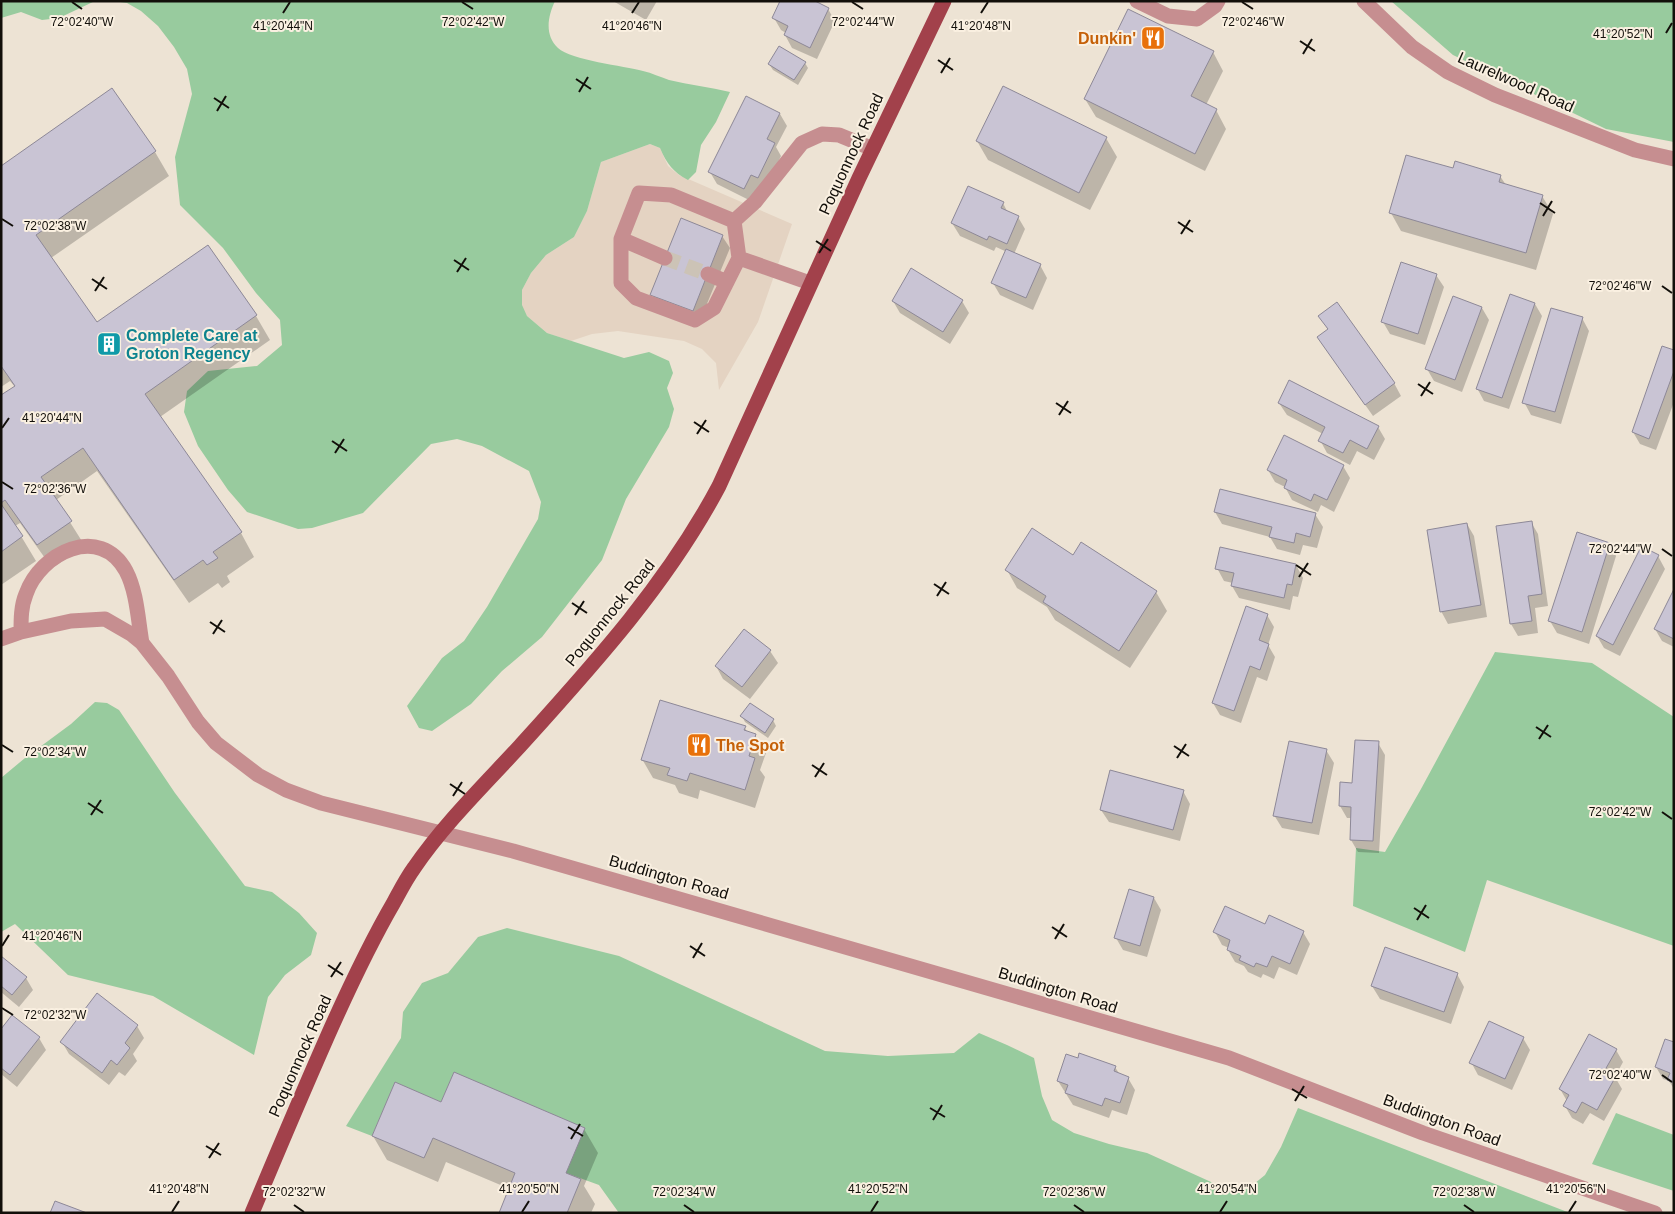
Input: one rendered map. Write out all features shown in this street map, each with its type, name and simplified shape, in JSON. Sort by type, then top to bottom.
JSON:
[{"type":"main road","name":"Poquonnock Road","points":[[252,1213],[349,986],[378,930],[413,870],[440,833],[598,658],[651,594],[700,522],[719,486],[810,284],[944,1]]},
{"type":"street","points":[[1137,1],[1168,16],[1197,20],[1216,6],[1218,1]]},
{"type":"street","name":"Laurelwood Road","points":[[1364,1],[1412,48],[1448,72],[1495,95],[1635,150],[1674,159]]},
{"type":"street","points":[[734,221],[755,202],[802,143],[822,134],[839,135],[873,149]]},
{"type":"street","points":[[639,193],[671,195],[734,221],[739,258],[714,308],[695,320],[636,298],[621,283],[621,239],[639,193]]},
{"type":"street","points":[[621,239],[665,258]]},
{"type":"street","points":[[739,258],[810,284]]},
{"type":"street","points":[[708,274],[727,282]]},
{"type":"street","points":[[21,632],[21,615],[26,593],[35,577],[47,563],[60,554],[74,548],[100,546],[111,554],[126,571],[132,586],[142,643]]},
{"type":"street","points":[[1,639],[21,632],[71,622],[105,619],[131,634],[142,643]]},
{"type":"street","name":"Buddington Road","points":[[142,643],[216,743],[258,775],[286,790],[321,803],[542,859],[1229,1058],[1423,1133],[1655,1213]]},
{"type":"shaded area","points":[[650,144],[660,148],[668,166],[679,175],[792,224],[758,322],[719,390],[716,363],[702,349],[684,341],[618,331],[592,334],[571,341],[547,333],[527,316],[521,305],[522,290],[531,273],[546,255],[574,237],[587,211],[601,162]]},
{"type":"green space","points":[[1,1],[95,1],[59,18],[42,20],[21,12],[1,18]]},
{"type":"green space","points":[[113,1],[555,1],[549,19],[549,31],[554,43],[565,52],[586,59],[646,72],[669,80],[730,92],[716,122],[701,145],[696,172],[688,180],[671,167],[660,148],[650,144],[601,162],[587,211],[574,237],[546,255],[531,273],[522,290],[522,305],[527,316],[547,333],[624,358],[649,352],[669,361],[673,373],[667,388],[674,409],[669,427],[626,499],[602,560],[542,637],[502,671],[471,704],[432,731],[419,728],[407,706],[442,658],[464,641],[487,607],[538,519],[541,502],[529,471],[482,446],[457,439],[431,444],[363,513],[312,528],[298,529],[247,512],[228,490],[198,446],[184,412],[187,391],[208,371],[257,366],[282,345],[280,320],[256,293],[223,248],[180,205],[175,157],[192,94],[187,69],[174,47],[158,26],[141,11],[127,3]]},
{"type":"green space","points":[[1391,1],[1674,1],[1674,142],[1606,129],[1453,55]]},
{"type":"green space","points":[[1495,652],[1592,663],[1674,717],[1674,946],[1487,880],[1465,952],[1353,906],[1356,848],[1385,852]]},
{"type":"green space","points":[[95,702],[107,703],[119,710],[175,793],[245,886],[272,892],[299,913],[317,933],[311,955],[285,975],[268,997],[254,1055],[153,996],[68,975],[15,924],[1,932],[1,778],[71,724]]},
{"type":"green space","points":[[507,928],[619,956],[825,1051],[888,1056],[954,1053],[979,1033],[1034,1058],[1042,1096],[1052,1120],[1074,1133],[1147,1153],[1231,1191],[1249,1188],[1265,1175],[1281,1147],[1298,1108],[1570,1213],[619,1213],[599,1185],[566,1173],[454,1073],[441,1102],[395,1083],[372,1136],[346,1126],[401,1038],[403,1012],[422,983],[448,973],[478,937]]},
{"type":"green space","points":[[1616,1113],[1674,1135],[1674,1191],[1592,1164]]},
{"type":"building","points":[[780,1],[815,1],[829,8],[810,48],[784,35],[788,26],[772,18]]},
{"type":"building","points":[[1128,9],[1214,51],[1191,96],[1217,109],[1195,154],[1084,99]]},
{"type":"building","points":[[779,46],[806,62],[794,80],[768,64]]},
{"type":"building","points":[[1003,86],[1107,137],[1079,193],[976,141]]},
{"type":"building","name":"Complete Care at Groton Regency","points":[[112,88],[156,151],[36,235],[97,322],[208,245],[257,315],[145,394],[242,532],[213,552],[218,558],[207,565],[203,560],[174,580],[83,448],[41,477],[72,521],[37,545],[5,500],[1,503],[1,395],[15,386],[1,366],[1,166]]},
{"type":"building","points":[[746,96],[780,113],[767,139],[775,143],[758,178],[751,175],[744,189],[708,172]]},
{"type":"building","points":[[1406,155],[1453,168],[1455,161],[1501,175],[1499,182],[1543,195],[1526,253],[1389,213]]},
{"type":"building","points":[[968,186],[1004,202],[1001,208],[1019,216],[1007,244],[989,236],[987,240],[951,223]]},
{"type":"building","points":[[681,218],[723,235],[693,311],[650,295]]},
{"type":"building","points":[[1006,249],[1041,264],[1026,298],[991,283]]},
{"type":"building","points":[[1401,262],[1437,274],[1418,334],[1381,322]]},
{"type":"building","points":[[911,268],[963,300],[943,332],[892,301]]},
{"type":"building","points":[[1510,294],[1535,303],[1502,398],[1476,389]]},
{"type":"building","points":[[1453,296],[1482,307],[1455,380],[1425,369]]},
{"type":"building","points":[[1337,302],[1395,383],[1365,405],[1317,337],[1328,329],[1318,316]]},
{"type":"building","points":[[1551,308],[1583,317],[1555,412],[1522,403]]},
{"type":"building","points":[[1662,346],[1674,350],[1674,371],[1649,439],[1632,432]]},
{"type":"building","points":[[1289,380],[1379,426],[1367,449],[1350,440],[1343,453],[1318,441],[1325,427],[1278,403]]},
{"type":"building","points":[[1284,435],[1344,465],[1327,500],[1314,494],[1311,501],[1284,488],[1287,480],[1267,470]]},
{"type":"building","points":[[1220,489],[1316,513],[1310,537],[1296,533],[1294,543],[1269,537],[1272,527],[1214,512]]},
{"type":"building","points":[[1,504],[23,536],[1,552]]},
{"type":"building","points":[[1532,521],[1542,594],[1528,596],[1532,621],[1510,624],[1496,526]]},
{"type":"building","points":[[1467,523],[1481,605],[1440,612],[1427,530]]},
{"type":"building","points":[[1032,528],[1073,555],[1081,542],[1157,591],[1119,651],[1043,602],[1046,596],[1005,570]]},
{"type":"building","points":[[1577,532],[1610,543],[1582,632],[1548,621]]},
{"type":"building","points":[[1220,547],[1296,564],[1292,585],[1287,584],[1284,598],[1231,586],[1234,573],[1215,569]]},
{"type":"building","points":[[1643,547],[1659,555],[1613,645],[1596,636],[1640,549]]},
{"type":"building","points":[[1674,589],[1674,639],[1654,629]]},
{"type":"building","points":[[1246,606],[1268,614],[1259,640],[1269,644],[1260,670],[1250,666],[1234,711],[1212,703]]},
{"type":"building","points":[[744,629],[771,650],[742,687],[715,666]]},
{"type":"building","name":"The Spot","points":[[660,700],[746,726],[744,730],[756,734],[749,756],[755,758],[745,790],[690,773],[687,781],[667,775],[670,768],[641,760]]},
{"type":"building","points":[[750,703],[774,719],[765,733],[740,716]]},
{"type":"building","points":[[1355,740],[1379,741],[1373,841],[1350,840],[1351,807],[1339,806],[1340,782],[1352,783]]},
{"type":"building","points":[[1289,741],[1327,749],[1312,823],[1273,816]]},
{"type":"building","points":[[1110,770],[1184,790],[1173,830],[1100,810]]},
{"type":"building","points":[[1129,889],[1154,897],[1140,946],[1114,938]]},
{"type":"building","points":[[1225,906],[1265,924],[1269,915],[1304,931],[1290,964],[1272,956],[1267,967],[1256,963],[1254,967],[1239,960],[1241,956],[1227,950],[1230,940],[1213,932]]},
{"type":"building","points":[[1385,947],[1458,973],[1444,1012],[1371,986]]},
{"type":"building","points":[[1,956],[27,977],[12,995],[1,986]]},
{"type":"building","points":[[97,993],[138,1025],[125,1043],[130,1048],[117,1065],[111,1060],[102,1073],[60,1042]]},
{"type":"building","points":[[12,1015],[40,1037],[10,1075],[1,1068],[1,1029]]},
{"type":"building","points":[[1489,1021],[1524,1037],[1505,1079],[1469,1063]]},
{"type":"building","points":[[1589,1034],[1617,1049],[1605,1070],[1616,1076],[1597,1110],[1582,1102],[1576,1113],[1563,1106],[1569,1095],[1559,1089]]},
{"type":"building","points":[[1665,1039],[1674,1042],[1674,1083],[1667,1080],[1670,1073],[1655,1067]]},
{"type":"building","points":[[1079,1053],[1116,1066],[1114,1071],[1129,1077],[1120,1103],[1105,1098],[1102,1106],[1065,1093],[1068,1085],[1057,1081],[1066,1054],[1078,1058]]},
{"type":"building","points":[[454,1072],[585,1128],[566,1173],[581,1179],[567,1213],[499,1213],[515,1173],[433,1138],[424,1158],[372,1136],[395,1082],[441,1102]]},
{"type":"building","points":[[55,1201],[87,1213],[50,1213]]},
{"type":"tunnel","points":[[665,258],[708,274]]},
{"type":"place","name":"Dunkin'","points":[[1153,38]]},
{"type":"place","name":"Complete Care at Groton Regency","points":[[109,344]]},
{"type":"place","name":"The Spot","points":[[699,745]]}]
